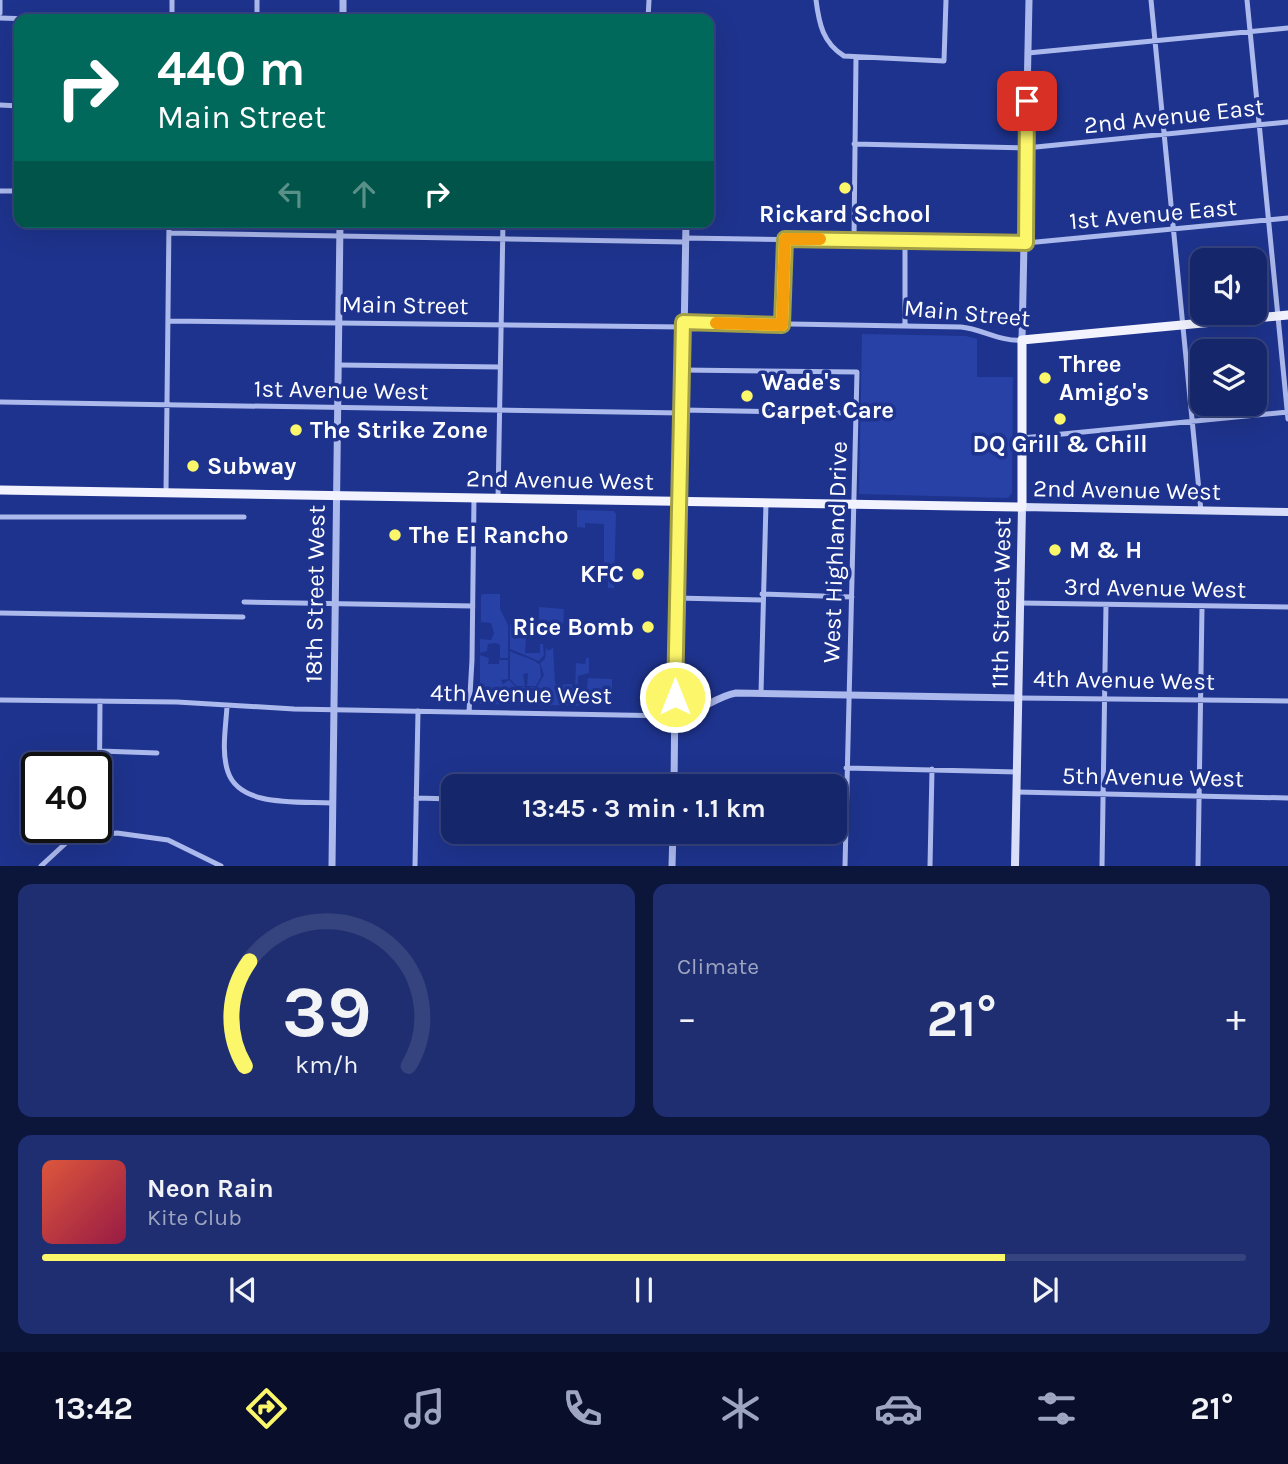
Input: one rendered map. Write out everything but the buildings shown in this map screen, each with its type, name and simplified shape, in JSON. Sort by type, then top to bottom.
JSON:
[{"type":"main road","name":"Main Street","points":[[1022,340],[1288,315]]},
{"type":"main road","name":"11th Street West","points":[[1015,866],[1021,603],[1022,340]]},
{"type":"main road","name":"2nd Avenue West","points":[[0,490],[1288,512]]},
{"type":"street","points":[[0,0],[0,13]]},
{"type":"street","points":[[816,0],[824,36],[833,49],[844,56],[944,61],[946,0]]},
{"type":"street","points":[[1022,340],[1029,0]]},
{"type":"street","points":[[1151,0],[1200,511]]},
{"type":"street","points":[[1247,0],[1288,419]]},
{"type":"street","points":[[1028,53],[1288,28]]},
{"type":"street","points":[[854,239],[856,58]]},
{"type":"street","name":"2nd Avenue East","points":[[854,144],[1026,148],[1288,122]]},
{"type":"street","name":"1st Avenue East","points":[[169,233],[502,239],[854,239],[1026,243],[1288,218]]},
{"type":"street","points":[[166,492],[169,228]]},
{"type":"street","name":"18th Street West","points":[[331,866],[340,228]]},
{"type":"street","points":[[499,499],[503,228]]},
{"type":"street","points":[[674,774],[685,228]]},
{"type":"street","points":[[782,325],[785,239]]},
{"type":"street","points":[[905,240],[905,326]]},
{"type":"street","name":"Main Street","points":[[168,321],[905,326],[972,328],[1011,341],[1022,340]]},
{"type":"street","points":[[339,365],[500,367]]},
{"type":"street","name":"West Highland Drive","points":[[683,370],[857,372],[845,866]]},
{"type":"street","name":"1st Avenue West","points":[[0,402],[856,413]]},
{"type":"street","points":[[1022,438],[1288,412]]},
{"type":"street","points":[[469,712],[474,498]]},
{"type":"street","points":[[761,693],[766,503]]},
{"type":"street","points":[[0,517],[244,517]]},
{"type":"street","points":[[676,598],[852,597]]},
{"type":"street","points":[[244,602],[473,606]]},
{"type":"street","name":"3rd Avenue West","points":[[1021,603],[1288,607]]},
{"type":"street","points":[[1102,866],[1106,605]]},
{"type":"street","points":[[1198,866],[1202,607]]},
{"type":"street","points":[[0,613],[243,617]]},
{"type":"street","name":"4th Avenue West","points":[[0,700],[333,710],[675,716],[691,714],[716,698],[728,694],[761,693],[1288,701]]},
{"type":"street","points":[[100,701],[100,751],[156,753]]},
{"type":"street","points":[[227,706],[225,749],[228,772],[235,785],[254,797],[332,803]]},
{"type":"street","points":[[415,866],[418,711]]},
{"type":"street","points":[[846,768],[1018,772]]},
{"type":"street","points":[[930,866],[932,769]]},
{"type":"street","name":"5th Avenue West","points":[[1017,792],[1288,798]]},
{"type":"street","points":[[416,798],[441,799]]},
{"type":"street","points":[[112,833],[168,839],[221,866]]},
{"type":"street","points":[[45,864],[66,843]]},
{"type":"street","points":[[673,844],[673,866]]},
{"type":"shaded area","points":[[862,334],[966,336],[977,339],[977,377],[1013,377],[1012,493],[1008,498],[859,494]]},
{"type":"shaded area","points":[[577,510],[614,511],[616,514],[614,588],[608,588],[608,573],[604,573],[604,524],[585,523],[585,528],[577,527]]},
{"type":"shaded area","points":[[500,594],[500,609],[508,625],[508,658],[500,658],[500,645],[496,643],[488,644],[487,651],[480,653],[480,639],[491,640],[494,633],[491,623],[481,622],[481,595]]},
{"type":"shaded area","points":[[539,607],[564,609],[563,625],[560,623],[561,627],[539,626]]},
{"type":"shaded area","points":[[519,618],[521,625],[516,625],[516,637],[526,638],[525,653],[540,653],[540,644],[543,644],[544,655],[539,661],[510,649],[510,625]]},
{"type":"shaded area","points":[[546,646],[547,650],[553,647],[555,683],[558,685],[572,684],[572,688],[575,688],[576,663],[585,664],[586,658],[589,658],[589,673],[578,676],[578,697],[586,697],[588,678],[612,679],[612,689],[595,691],[595,699],[601,699],[600,706],[480,704],[480,655],[489,658],[488,664],[499,664],[499,660],[508,660],[508,679],[501,680],[503,684],[509,680],[516,687],[537,687],[544,675],[540,663],[545,659]]},
{"type":"shaded area","points":[[510,651],[540,665],[541,677],[536,686],[527,686],[528,673],[523,674],[525,686],[517,686],[510,679]]},
{"type":"slow traffic","points":[[716,323],[782,325],[785,239],[820,239]]},
{"type":"place","name":"Rickard School","points":[[845,188]]},
{"type":"place","name":"Three Amigo's","points":[[1045,378]]},
{"type":"place","name":"Wade's Carpet Care","points":[[747,396]]},
{"type":"place","name":"DQ Grill & Chill","points":[[1060,419]]},
{"type":"place","name":"The Strike Zone","points":[[296,430]]},
{"type":"place","name":"Subway","points":[[193,466]]},
{"type":"place","name":"The El Rancho","points":[[395,535]]},
{"type":"place","name":"M & H","points":[[1055,550]]},
{"type":"place","name":"KFC","points":[[638,574]]},
{"type":"place","name":"Rice Bomb","points":[[648,627]]},
{"type":"route","points":[[675,697],[683,322],[782,325],[785,239],[1026,243],[1027,101]]}]
